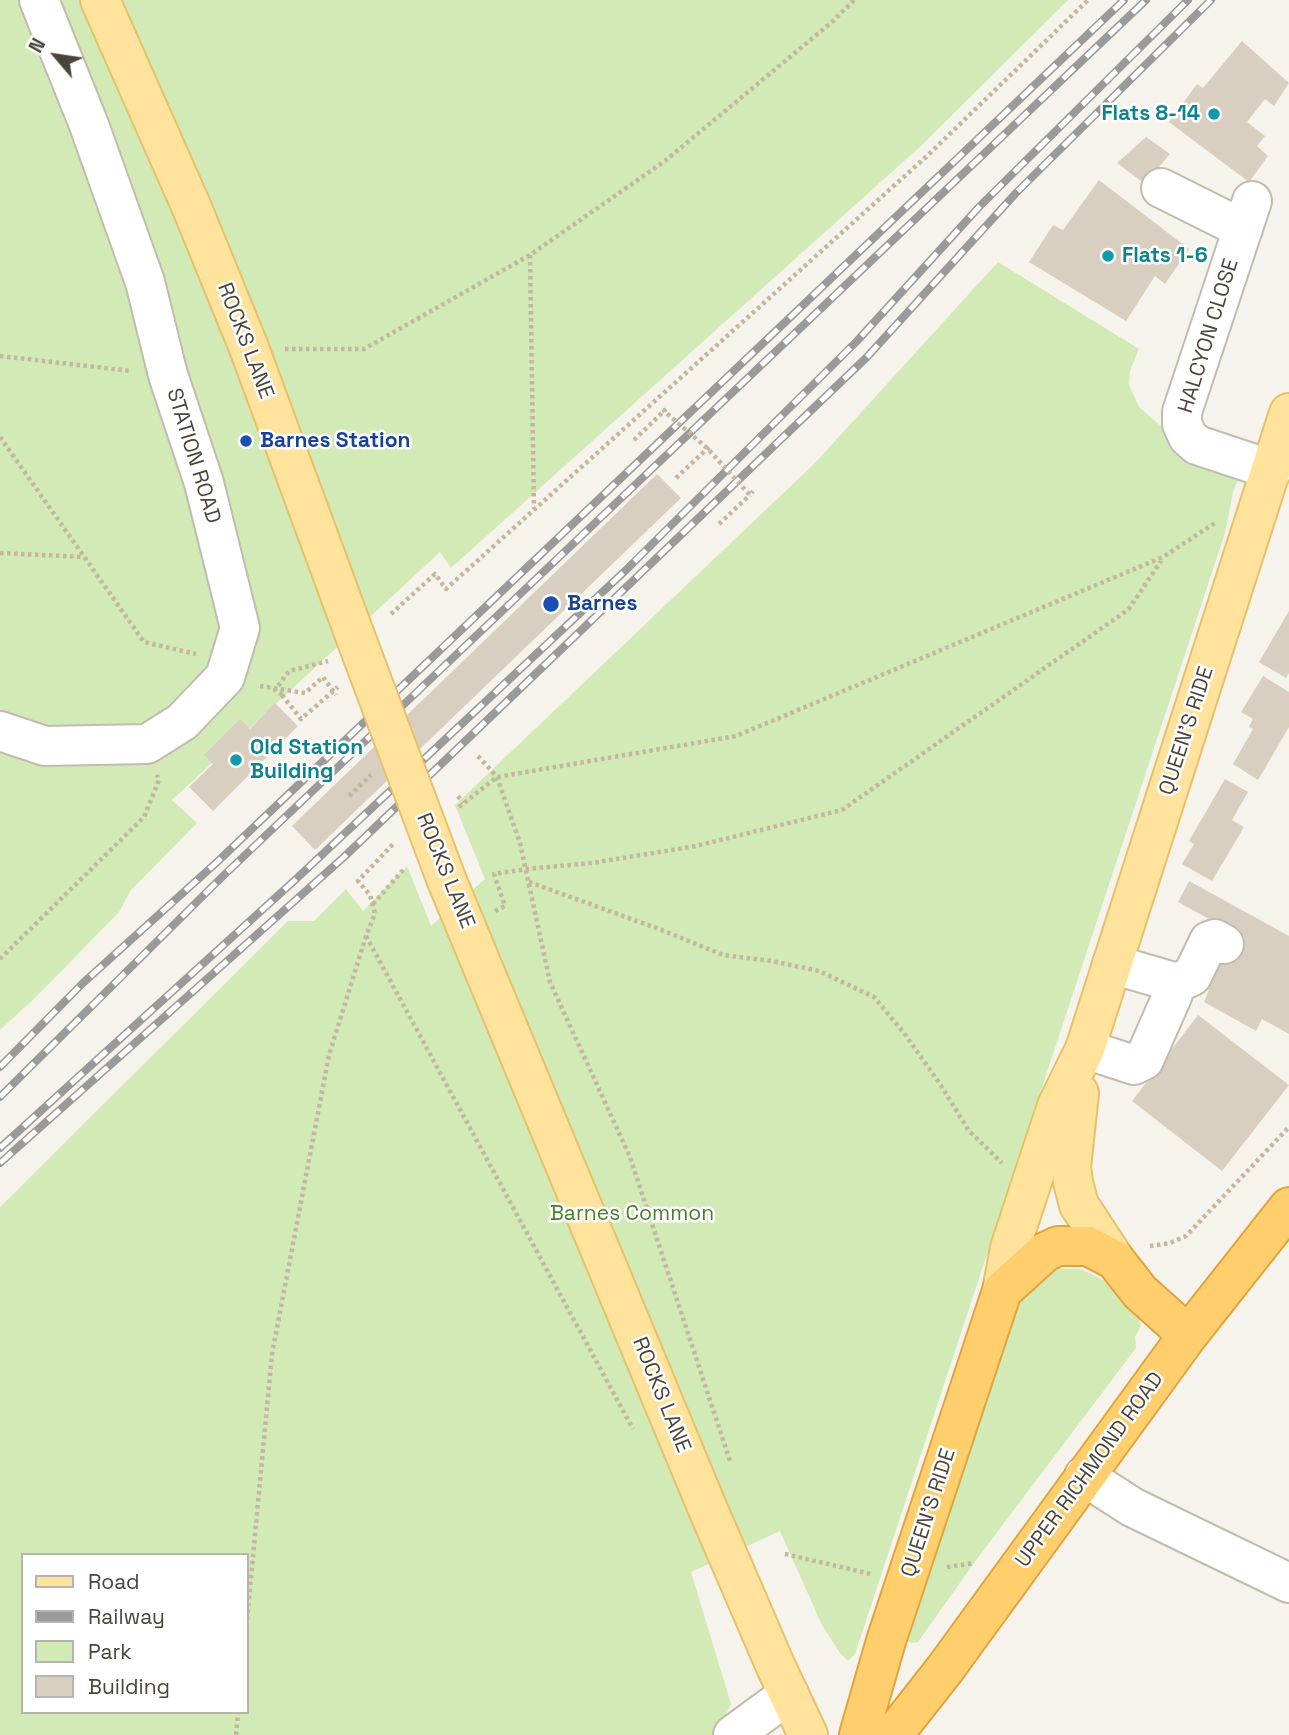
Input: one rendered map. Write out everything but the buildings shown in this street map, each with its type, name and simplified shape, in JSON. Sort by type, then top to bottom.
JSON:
[{"type":"highway","name":"UPPER RICHMOND ROAD","points":[[893,1735],[945,1669],[1188,1335],[1289,1207]]},
{"type":"highway","name":"QUEEN'S RIDE","points":[[859,1735],[886,1641],[1002,1291],[1045,1252],[1058,1246],[1088,1246],[1129,1252],[1140,1292],[1188,1335]]},
{"type":"main road","name":"ROCKS LANE","points":[[100,0],[192,208],[249,348],[343,646],[447,881],[707,1507],[808,1735]]},
{"type":"main road","name":"QUEEN'S RIDE","points":[[1129,1252],[1079,1205],[1071,1167],[1086,1049],[1279,459],[1289,413]]},
{"type":"main road","name":"QUEEN'S RIDE","points":[[1002,1291],[1010,1248],[1057,1106],[1086,1049]]},
{"type":"street","name":"STATION ROAD","points":[[39,0],[89,125],[145,282],[168,375],[204,483],[240,628],[229,667]]},
{"type":"street","name":"HALCYON CLOSE","points":[[1161,188],[1247,215],[1182,412],[1182,424],[1188,437],[1197,445],[1279,459]]},
{"type":"street","points":[[0,731],[45,746],[147,744],[182,722],[229,667]]},
{"type":"street","points":[[1173,985],[1192,976],[1209,941],[1215,939],[1224,944]]},
{"type":"street","points":[[1086,1049],[1134,1065],[1144,1060],[1173,995],[1170,981],[1112,964]]},
{"type":"street","points":[[1084,1476],[1132,1507],[1289,1583]]},
{"type":"street","points":[[733,1735],[789,1694]]},
{"type":"path","points":[[281,349],[364,349],[530,255],[665,160],[832,22],[854,0]]},
{"type":"path","points":[[391,614],[435,574],[446,589],[927,156],[1088,0]]},
{"type":"path","points":[[530,255],[534,509]]},
{"type":"path","points":[[0,356],[168,375]]},
{"type":"path","points":[[634,440],[665,410],[708,447],[752,493],[719,524]]},
{"type":"path","points":[[0,437],[144,642],[209,657],[275,690],[301,719],[341,684]]},
{"type":"path","points":[[676,478],[708,447]]},
{"type":"path","points":[[458,796],[461,805],[497,777],[736,736],[1163,557],[1220,520]]},
{"type":"path","points":[[0,553],[84,557]]},
{"type":"path","points":[[505,906],[494,874],[592,863],[696,846],[842,810],[1129,609],[1163,557]]},
{"type":"path","points":[[275,690],[289,671],[343,646]]},
{"type":"path","points":[[275,690],[305,693],[323,677],[339,699]]},
{"type":"path","points":[[0,959],[144,817],[159,780],[147,744]]},
{"type":"path","points":[[478,756],[497,777],[520,843],[550,982],[630,1157],[730,1461]]},
{"type":"path","points":[[349,796],[371,774]]},
{"type":"path","points":[[248,1609],[272,1354],[329,1055],[375,914],[370,895],[358,881],[394,843]]},
{"type":"path","points":[[373,904],[407,866]]},
{"type":"path","points":[[528,882],[723,955],[772,961],[819,971],[874,997],[926,1064],[970,1131],[1004,1164]]},
{"type":"path","points":[[366,936],[637,1437]]},
{"type":"path","points":[[1129,1252],[1170,1243],[1186,1236],[1289,1127]]},
{"type":"path","points":[[785,1554],[880,1576]]},
{"type":"path","points":[[236,1735],[238,1714]]},
{"type":"green space","points":[[0,0],[1068,0],[923,144],[451,568],[440,552],[172,800],[197,823],[131,890],[119,912],[0,1030]]},
{"type":"green space","name":"Barnes Common","points":[[998,262],[1139,349],[1130,371],[1129,385],[1139,407],[1170,434],[1192,459],[1238,480],[1225,533],[855,1654],[848,1661],[822,1625],[780,1531],[691,1572],[731,1704],[716,1735],[0,1735],[0,1207],[288,921],[314,921],[346,889],[363,911],[407,866],[431,926],[485,879],[455,805],[815,463]]},
{"type":"green space","points":[[1049,1268],[1081,1269],[1109,1283],[1139,1319],[1141,1326],[1135,1337],[1136,1348],[918,1642],[911,1643],[903,1638],[1018,1307],[1029,1283]]},
{"type":"railway","points":[[0,1067],[83,983],[216,863],[1124,0]]},
{"type":"railway","points":[[0,1097],[223,876],[1146,0]]},
{"type":"railway","points":[[0,1148],[295,880],[626,570],[857,341],[979,207],[1188,0]]},
{"type":"railway","points":[[0,1163],[344,857],[867,357],[1016,193],[1211,0]]},
{"type":"place","name":"Flats 8-14","points":[[1214,114]]},
{"type":"place","name":"Flats 1-6","points":[[1108,256]]},
{"type":"place","name":"Barnes Station","points":[[246,441]]},
{"type":"place","name":"Barnes","points":[[551,604]]},
{"type":"place","name":"Old Station Building","points":[[236,760]]}]
